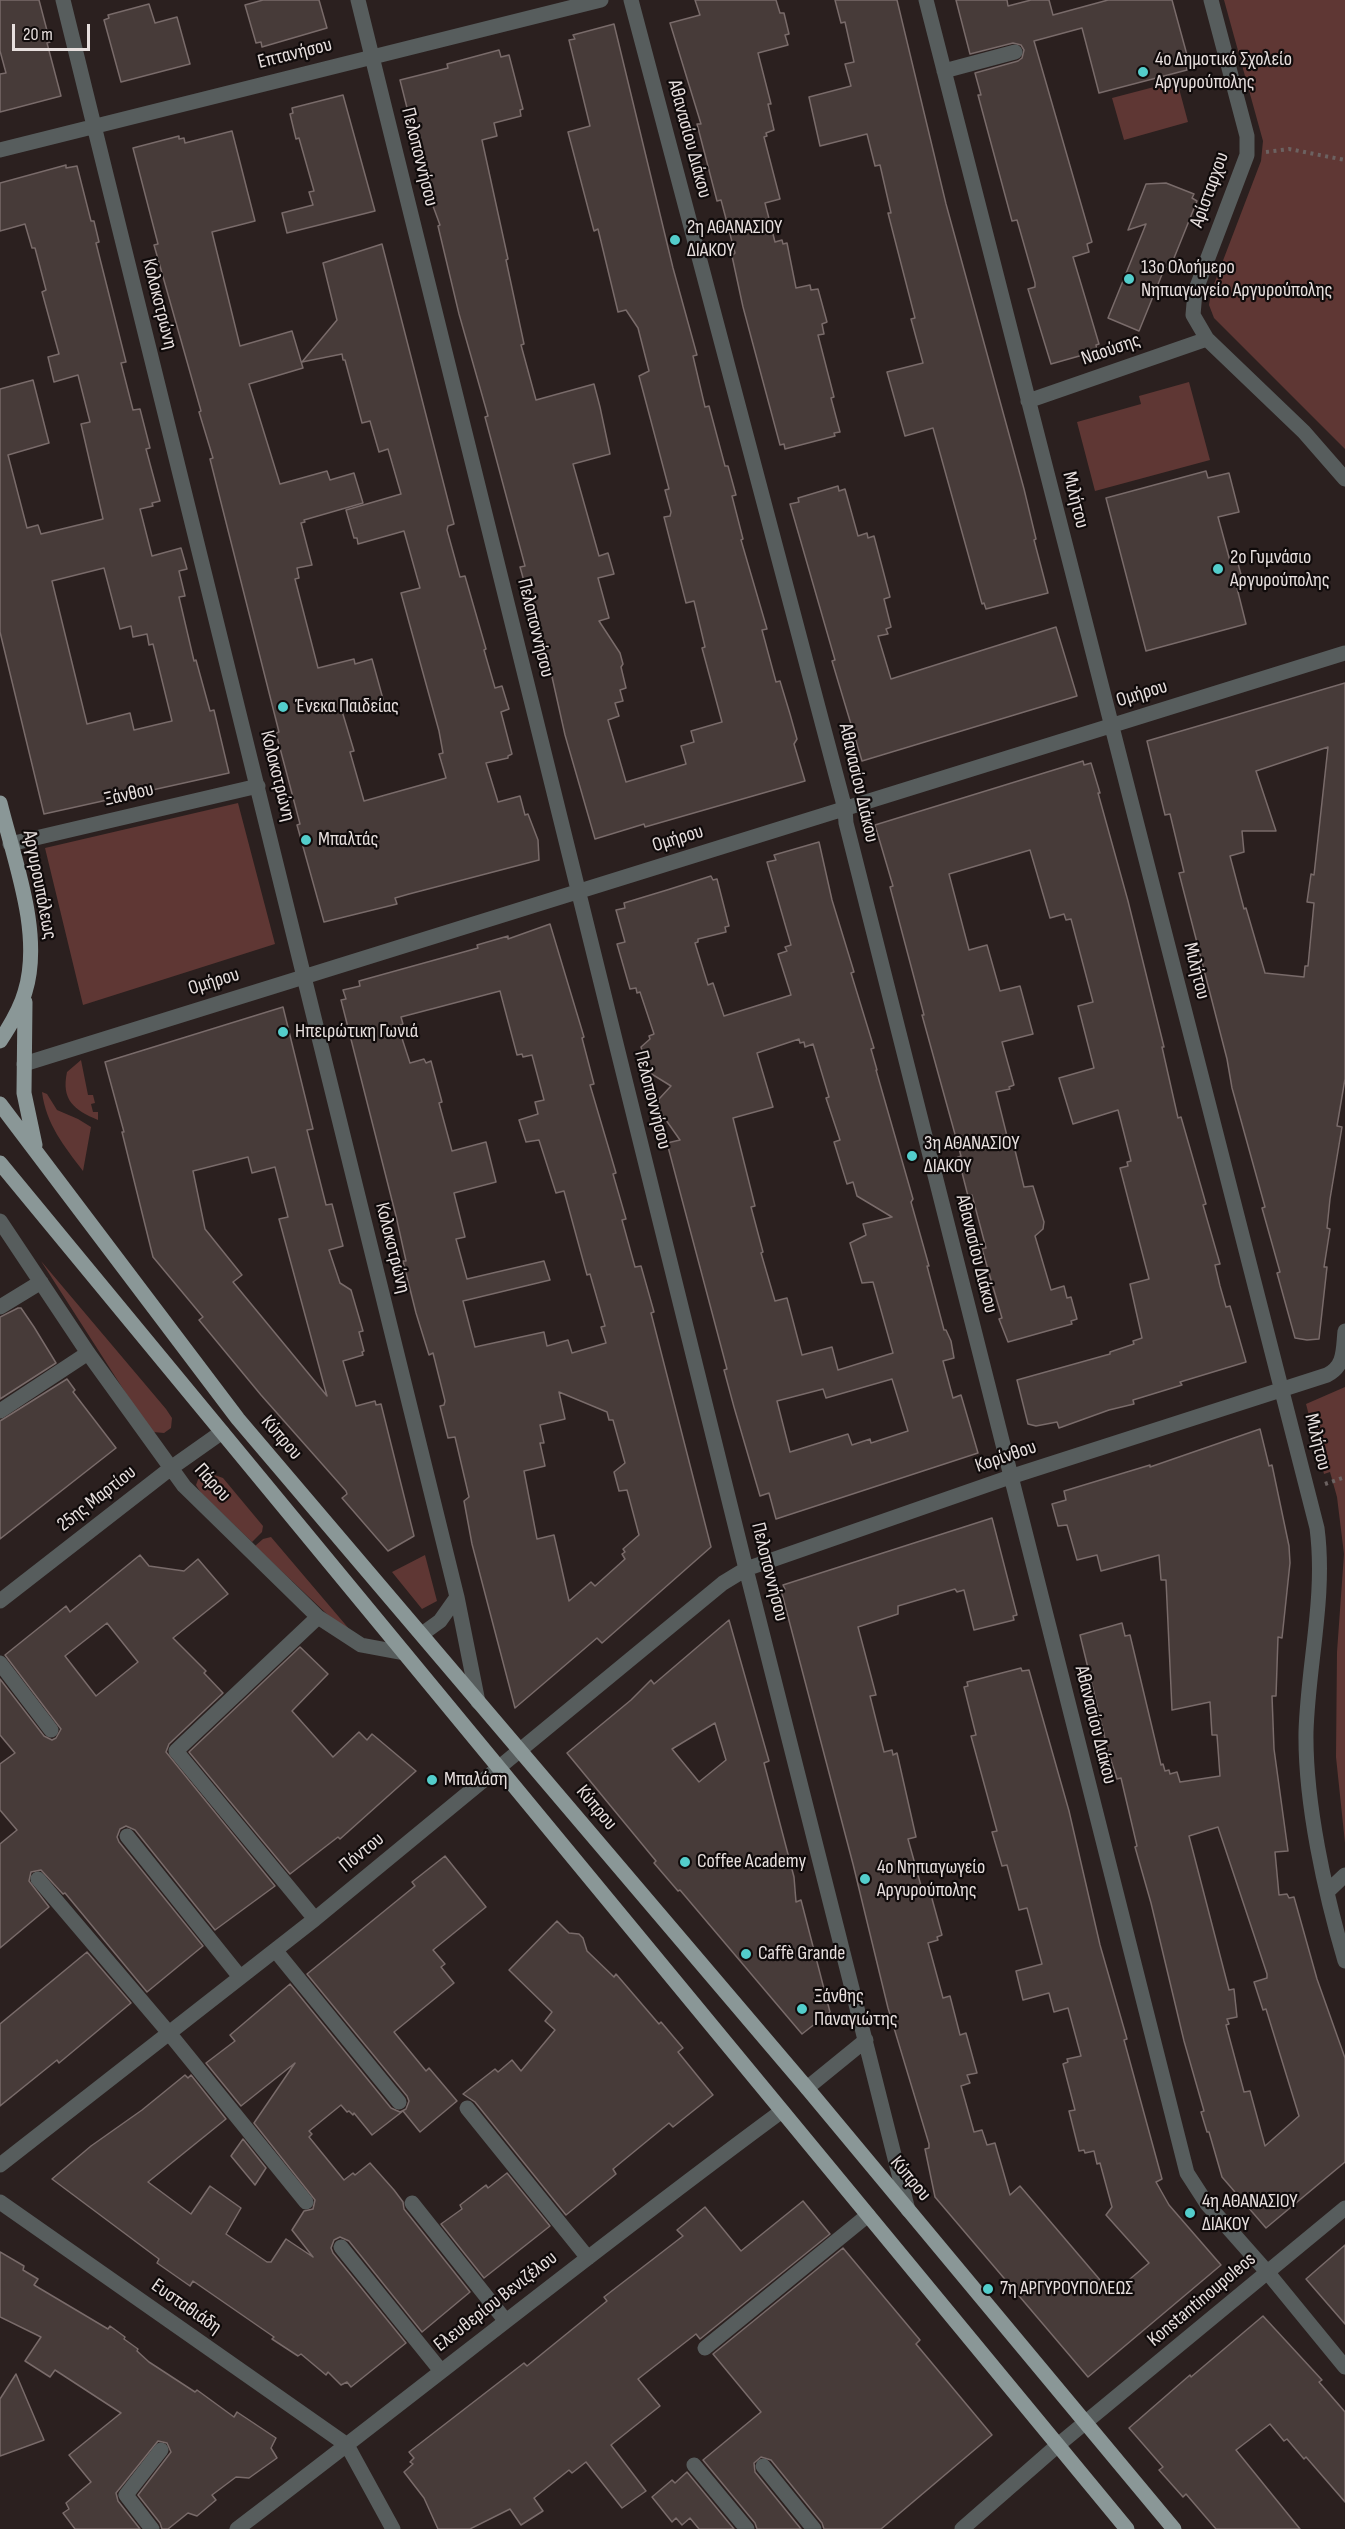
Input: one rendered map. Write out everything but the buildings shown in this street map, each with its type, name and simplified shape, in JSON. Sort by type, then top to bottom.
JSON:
[{"type":"main road","name":"Αργυρουπόλεως","points":[[0,803],[25,903],[30,938],[30,970],[25,995],[0,1041]]},
{"type":"main road","points":[[25,995],[26,1111],[34,1144],[46,1166]]},
{"type":"main road","name":"Κύπρου","points":[[0,1104],[238,1419],[807,2088],[1174,2529]]},
{"type":"main road","name":"Κύπρου","points":[[0,1163],[1127,2529]]},
{"type":"street","name":"Κολοκοτρώνη","points":[[63,0],[457,1597],[477,1702]]},
{"type":"street","name":"Πελοποννήσου","points":[[358,0],[746,1569],[908,2210]]},
{"type":"street","name":"Επτανήσου","points":[[0,150],[601,0]]},
{"type":"street","name":"Αθανασίου Διάκου","points":[[631,0],[846,808],[846,823],[1187,2173],[1195,2189],[1209,2207],[1268,2272],[1345,2367]]},
{"type":"street","name":"Μιλήτου","points":[[926,0],[1317,1528],[1321,1559],[1306,1732],[1310,1798],[1327,1892],[1345,1961]]},
{"type":"street","name":"Αρίσταρχου","points":[[1210,0],[1247,136],[1247,155],[1195,292],[1193,315],[1207,339],[1304,432],[1345,479]]},
{"type":"street","points":[[944,71],[1015,52]]},
{"type":"street","name":"Ναούσης","points":[[1028,401],[1207,339]]},
{"type":"street","name":"Ομήρου","points":[[24,1064],[1345,653]]},
{"type":"street","name":"Ξάνθου","points":[[10,844],[258,786]]},
{"type":"street","name":"Πάρου","points":[[0,1221],[88,1353],[184,1486],[216,1520],[318,1617],[361,1645],[404,1653]]},
{"type":"street","points":[[0,1307],[41,1282]]},
{"type":"street","points":[[1282,1389],[1337,1370],[1344,1353],[1345,1331]]},
{"type":"street","points":[[0,1411],[88,1353]]},
{"type":"street","name":"Κορίνθου","points":[[746,1569],[1010,1477],[1282,1389]]},
{"type":"street","name":"25ης Μαρτίου","points":[[0,1601],[171,1468],[222,1432]]},
{"type":"street","name":"Πόντου","points":[[0,2165],[315,1919],[723,1583],[746,1569]]},
{"type":"street","points":[[422,1634],[440,1621],[457,1597]]},
{"type":"street","points":[[315,1919],[176,1751],[318,1617]]},
{"type":"street","points":[[0,1663],[51,1730]]},
{"type":"street","points":[[127,1836],[240,1977]]},
{"type":"street","points":[[1327,1892],[1345,1875]]},
{"type":"street","points":[[38,1880],[170,2034],[306,2202]]},
{"type":"street","points":[[275,1950],[399,2102]]},
{"type":"street","points":[[807,2088],[866,2040]]},
{"type":"street","points":[[467,2108],[588,2258]]},
{"type":"street","name":"Ελευθερίου Βενιζέλου","points":[[237,2529],[505,2320],[782,2111]]},
{"type":"street","name":"Ευσταθιάδη","points":[[0,2202],[347,2445]]},
{"type":"street","points":[[412,2203],[505,2320]]},
{"type":"street","name":"Konstantinoupoleos","points":[[962,2529],[1058,2445],[1345,2208]]},
{"type":"street","points":[[705,2348],[868,2215]]},
{"type":"street","points":[[341,2247],[441,2371]]},
{"type":"street","points":[[347,2445],[393,2529]]},
{"type":"street","points":[[153,2529],[126,2495],[161,2450]]},
{"type":"street","points":[[694,2465],[747,2529]]},
{"type":"street","points":[[762,2466],[814,2529]]},
{"type":"path","points":[[1247,155],[1289,149],[1345,160]]},
{"type":"shaded area","points":[[1224,0],[1345,0],[1345,449],[1214,318],[1209,305],[1211,292],[1261,161],[1263,141]]},
{"type":"shaded area","points":[[1177,81],[1188,122],[1124,140],[1112,98]]},
{"type":"shaded area","points":[[1189,382],[1210,460],[1095,491],[1077,422],[1141,404],[1139,396]]},
{"type":"shaded area","points":[[238,803],[275,944],[83,1005],[45,848]]},
{"type":"shaded area","points":[[81,1060],[88,1095],[93,1095],[95,1103],[91,1104],[93,1112],[98,1112],[98,1120],[76,1108],[71,1103],[66,1090],[67,1072]]},
{"type":"shaded area","points":[[42,1092],[47,1094],[57,1110],[91,1127],[83,1171],[52,1124]]},
{"type":"shaded area","points":[[41,1261],[166,1409],[172,1418],[171,1428],[164,1433],[153,1432],[145,1423]]},
{"type":"shaded area","points":[[1345,1387],[1345,1843],[1336,1757],[1337,1652],[1344,1554],[1337,1497],[1330,1472],[1324,1474],[1306,1404]]},
{"type":"shaded area","points":[[206,1472],[223,1478],[263,1526],[262,1532],[252,1542],[201,1493],[196,1485],[199,1477]]},
{"type":"shaded area","points":[[271,1537],[350,1630],[347,1633],[255,1546],[263,1539]]},
{"type":"shaded area","points":[[425,1555],[437,1601],[422,1609],[392,1572]]},
{"type":"place","name":"4ο Δημοτικό Σχολείο Αργυρούπολης","points":[[1143,72]]},
{"type":"place","name":"2η ΑΘΑΝΑΣΙΟΥ ΔΙΑΚΟΥ","points":[[675,240]]},
{"type":"place","name":"13ο Ολοήμερο Νηπιαγωγείο Αργυρούπολης","points":[[1129,279]]},
{"type":"place","name":"2ο Γυμνάσιο Αργυρούπολης","points":[[1218,569]]},
{"type":"place","name":"Ένεκα Παιδείας","points":[[283,707]]},
{"type":"place","name":"Μπαλτάς","points":[[306,840]]},
{"type":"place","name":"Ηπειρώτικη Γωνιά","points":[[283,1032]]},
{"type":"place","name":"3η ΑΘΑΝΑΣΙΟΥ ΔΙΑΚΟΥ","points":[[912,1156]]},
{"type":"place","name":"Μπαλάση","points":[[432,1780]]},
{"type":"place","name":"Coffee Academy","points":[[685,1862]]},
{"type":"place","name":"4ο Νηπιαγωγείο Αργυρούπολης","points":[[865,1879]]},
{"type":"place","name":"Caffè Grande","points":[[746,1954]]},
{"type":"place","name":"Ξάνθης Παναγιώτης","points":[[802,2009]]},
{"type":"place","name":"4η ΑΘΑΝΑΣΙΟΥ ΔΙΑΚΟΥ","points":[[1190,2213]]},
{"type":"place","name":"7η ΑΡΓΥΡΟΥΠΟΛΕΩΣ","points":[[988,2289]]}]
